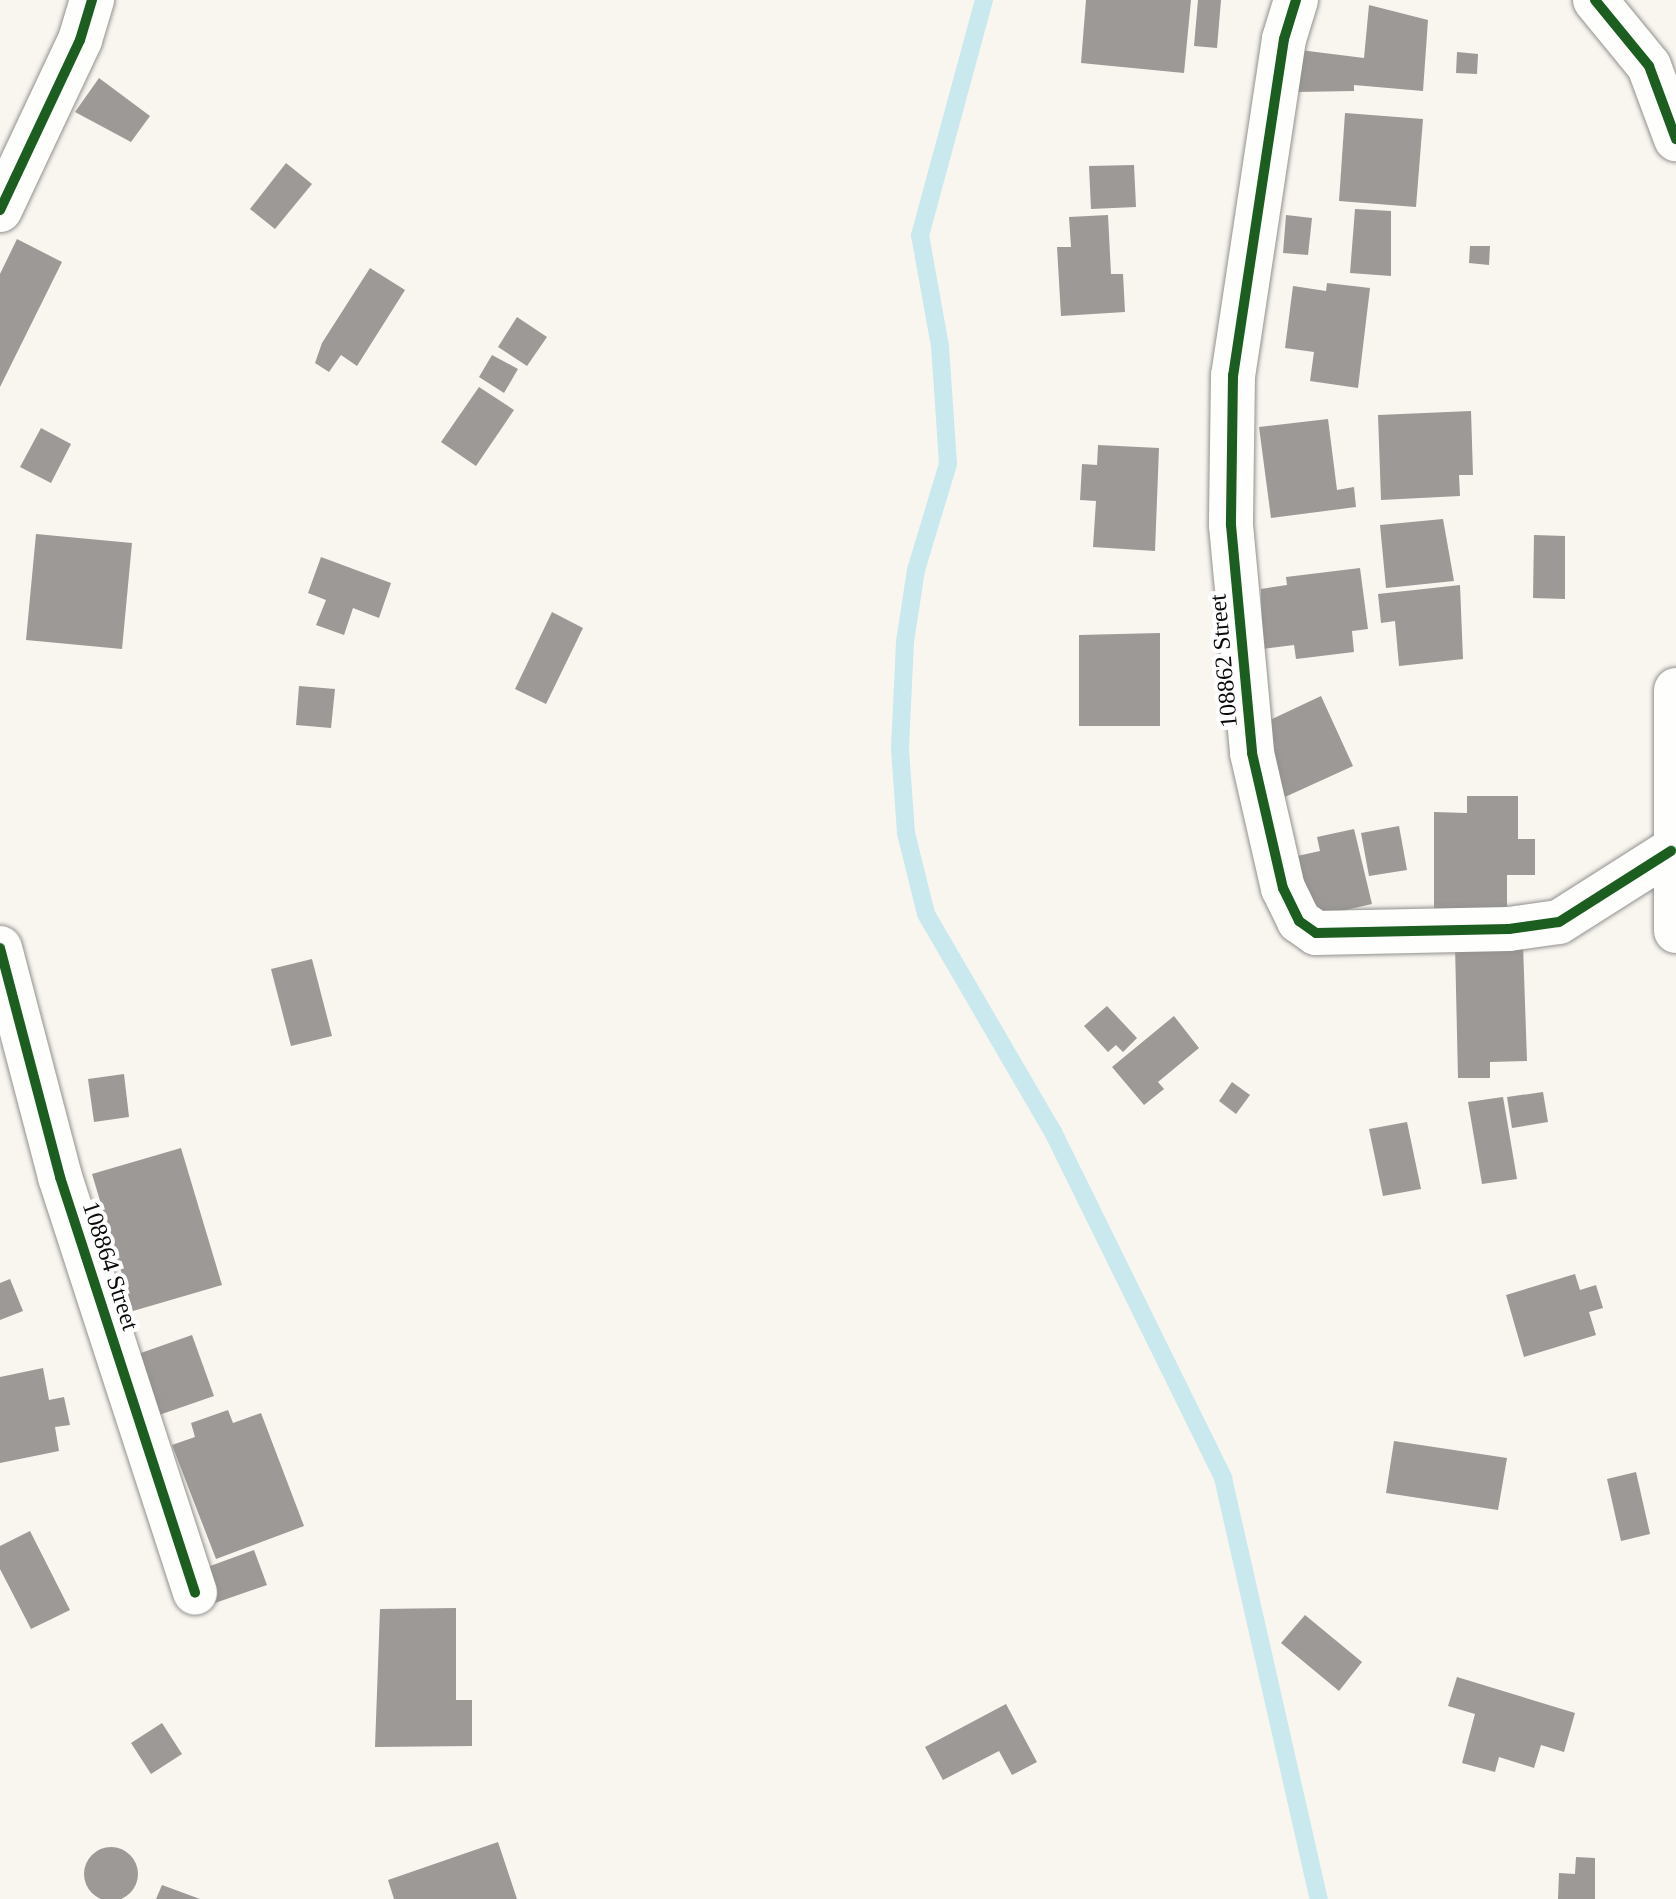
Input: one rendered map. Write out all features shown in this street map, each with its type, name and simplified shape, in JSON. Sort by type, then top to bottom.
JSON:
[{"type":"street","points":[[0,210],[68,69],[92,0]]},
{"type":"street","name":"108862 Street","points":[[1296,0],[1284,39],[1233,375],[1231,525],[1249,722],[1283,888],[1299,921],[1316,933],[1509,929],[1559,922],[1671,851]]},
{"type":"street","points":[[1595,0],[1649,66],[1676,139]]},
{"type":"street","points":[[1676,690],[1671,851],[1676,931]]},
{"type":"street","name":"108864 Street","points":[[0,948],[60,1177],[195,1593]]},
{"type":"building","points":[[1086,0],[1191,0],[1184,73],[1081,63]]},
{"type":"building","points":[[1198,0],[1221,0],[1217,48],[1194,46]]},
{"type":"building","points":[[1369,5],[1428,20],[1423,91],[1354,85],[1354,91],[1296,92],[1300,50],[1364,58]]},
{"type":"building","points":[[1457,52],[1478,54],[1477,74],[1456,73]]},
{"type":"building","points":[[99,78],[150,116],[131,142],[75,112]]},
{"type":"building","points":[[1345,113],[1423,119],[1416,207],[1339,201]]},
{"type":"building","points":[[286,163],[312,184],[275,229],[250,209]]},
{"type":"building","points":[[1134,165],[1136,207],[1091,209],[1089,166]]},
{"type":"building","points":[[1355,209],[1391,211],[1391,276],[1350,273]]},
{"type":"building","points":[[1108,215],[1111,274],[1123,274],[1125,312],[1061,316],[1057,247],[1071,247],[1069,217]]},
{"type":"building","points":[[1286,215],[1312,218],[1308,255],[1283,253]]},
{"type":"building","points":[[17,239],[62,262],[0,387],[0,274]]},
{"type":"building","points":[[1470,246],[1490,246],[1489,265],[1469,263]]},
{"type":"building","points":[[370,268],[405,290],[357,366],[341,355],[329,372],[315,363],[322,343]]},
{"type":"building","points":[[1327,283],[1370,288],[1358,388],[1310,381],[1314,352],[1285,348],[1293,286],[1326,291]]},
{"type":"building","points":[[517,317],[547,337],[527,366],[498,347]]},
{"type":"building","points":[[492,355],[518,369],[504,393],[479,377]]},
{"type":"building","points":[[479,387],[514,410],[476,466],[441,442]]},
{"type":"building","points":[[1471,411],[1473,475],[1459,475],[1460,496],[1381,500],[1378,415]]},
{"type":"building","points":[[1328,419],[1337,490],[1354,487],[1356,507],[1271,518],[1259,427]]},
{"type":"building","points":[[41,428],[71,444],[51,483],[20,467]]},
{"type":"building","points":[[1098,445],[1159,448],[1155,551],[1093,547],[1096,501],[1080,500],[1082,464],[1097,465]]},
{"type":"building","points":[[1443,519],[1454,581],[1386,588],[1380,525]]},
{"type":"building","points":[[36,534],[132,543],[122,649],[26,640]]},
{"type":"building","points":[[1534,535],[1565,536],[1565,599],[1533,598]]},
{"type":"building","points":[[321,557],[391,583],[379,618],[353,608],[344,635],[316,625],[326,600],[308,593]]},
{"type":"building","points":[[1360,568],[1368,629],[1352,631],[1354,652],[1296,659],[1294,645],[1262,649],[1261,589],[1287,585],[1286,577]]},
{"type":"building","points":[[1460,585],[1463,659],[1399,666],[1395,621],[1381,623],[1378,594]]},
{"type":"building","points":[[552,612],[583,628],[546,704],[515,689]]},
{"type":"building","points":[[1160,633],[1160,726],[1079,726],[1079,635]]},
{"type":"building","points":[[299,686],[335,689],[331,728],[296,725]]},
{"type":"building","points":[[1321,696],[1353,766],[1285,797],[1253,728]]},
{"type":"building","points":[[1467,796],[1518,796],[1518,839],[1535,839],[1535,875],[1507,875],[1507,909],[1434,909],[1434,812],[1467,813]]},
{"type":"building","points":[[1399,826],[1407,870],[1369,876],[1361,833]]},
{"type":"building","points":[[1354,829],[1372,904],[1303,920],[1288,858],[1320,851],[1317,837]]},
{"type":"building","points":[[1523,944],[1527,1061],[1490,1062],[1490,1078],[1458,1078],[1455,945]]},
{"type":"building","points":[[312,959],[332,1036],[291,1046],[271,969]]},
{"type":"building","points":[[1107,1006],[1137,1038],[1123,1052],[1116,1045],[1108,1052],[1084,1026]]},
{"type":"building","points":[[1174,1016],[1199,1048],[1158,1082],[1164,1089],[1144,1105],[1112,1067]]},
{"type":"building","points":[[124,1074],[129,1117],[94,1122],[88,1079]]},
{"type":"building","points":[[1232,1082],[1250,1095],[1236,1114],[1219,1101]]},
{"type":"building","points":[[1543,1092],[1548,1122],[1512,1128],[1507,1097]]},
{"type":"building","points":[[1503,1097],[1517,1179],[1482,1184],[1468,1102]]},
{"type":"building","points":[[1407,1122],[1421,1189],[1383,1196],[1369,1129]]},
{"type":"building","points":[[181,1148],[222,1285],[133,1311],[92,1174]]},
{"type":"building","points":[[1575,1274],[1580,1290],[1596,1285],[1603,1308],[1589,1312],[1596,1335],[1524,1357],[1506,1295]]},
{"type":"building","points":[[10,1279],[23,1311],[0,1320],[0,1283]]},
{"type":"building","points":[[192,1335],[214,1396],[159,1415],[138,1354]]},
{"type":"building","points":[[43,1368],[49,1400],[64,1397],[70,1425],[55,1427],[59,1451],[0,1463],[0,1377]]},
{"type":"building","points":[[228,1410],[233,1423],[261,1413],[304,1526],[216,1559],[172,1445],[195,1437],[191,1423]]},
{"type":"building","points":[[1394,1441],[1507,1458],[1498,1510],[1386,1493]]},
{"type":"building","points":[[1636,1472],[1650,1534],[1621,1541],[1607,1479]]},
{"type":"building","points":[[30,1531],[70,1610],[31,1629],[0,1569],[0,1546]]},
{"type":"building","points":[[254,1550],[267,1585],[215,1603],[202,1569]]},
{"type":"building","points":[[456,1608],[456,1700],[472,1700],[472,1746],[375,1747],[380,1609]]},
{"type":"building","points":[[1305,1615],[1362,1662],[1339,1691],[1281,1643]]},
{"type":"building","points":[[1457,1677],[1575,1713],[1564,1752],[1541,1745],[1534,1768],[1499,1757],[1495,1772],[1462,1763],[1475,1714],[1448,1706]]},
{"type":"building","points":[[1006,1704],[1037,1762],[1012,1775],[999,1751],[943,1780],[925,1747]]},
{"type":"building","points":[[162,1723],[182,1754],[151,1774],[131,1743]]},
{"type":"building","points":[[498,1842],[517,1899],[394,1899],[388,1880]]},
{"type":"building","points":[[111,1847],[130,1855],[138,1874],[130,1893],[111,1901],[92,1893],[84,1874],[92,1855]]},
{"type":"building","points":[[1576,1857],[1595,1858],[1595,1899],[1558,1899],[1559,1873],[1575,1874]]},
{"type":"building","points":[[162,1885],[200,1899],[156,1899]]},
{"type":"waterway","points":[[984,0],[920,235],[940,346],[948,464],[916,570],[905,642],[900,749],[906,833],[926,914],[1053,1132],[1223,1478],[1319,1899]]},
{"type":"cycle path","points":[[0,210],[80,40],[92,0]]},
{"type":"cycle path","points":[[1296,0],[1284,39],[1233,375],[1231,525],[1252,753],[1283,888],[1299,921],[1316,933],[1509,929],[1559,922],[1671,851]]},
{"type":"cycle path","points":[[1595,0],[1649,66],[1676,139]]},
{"type":"cycle path","points":[[0,948],[60,1177],[195,1593]]}]
